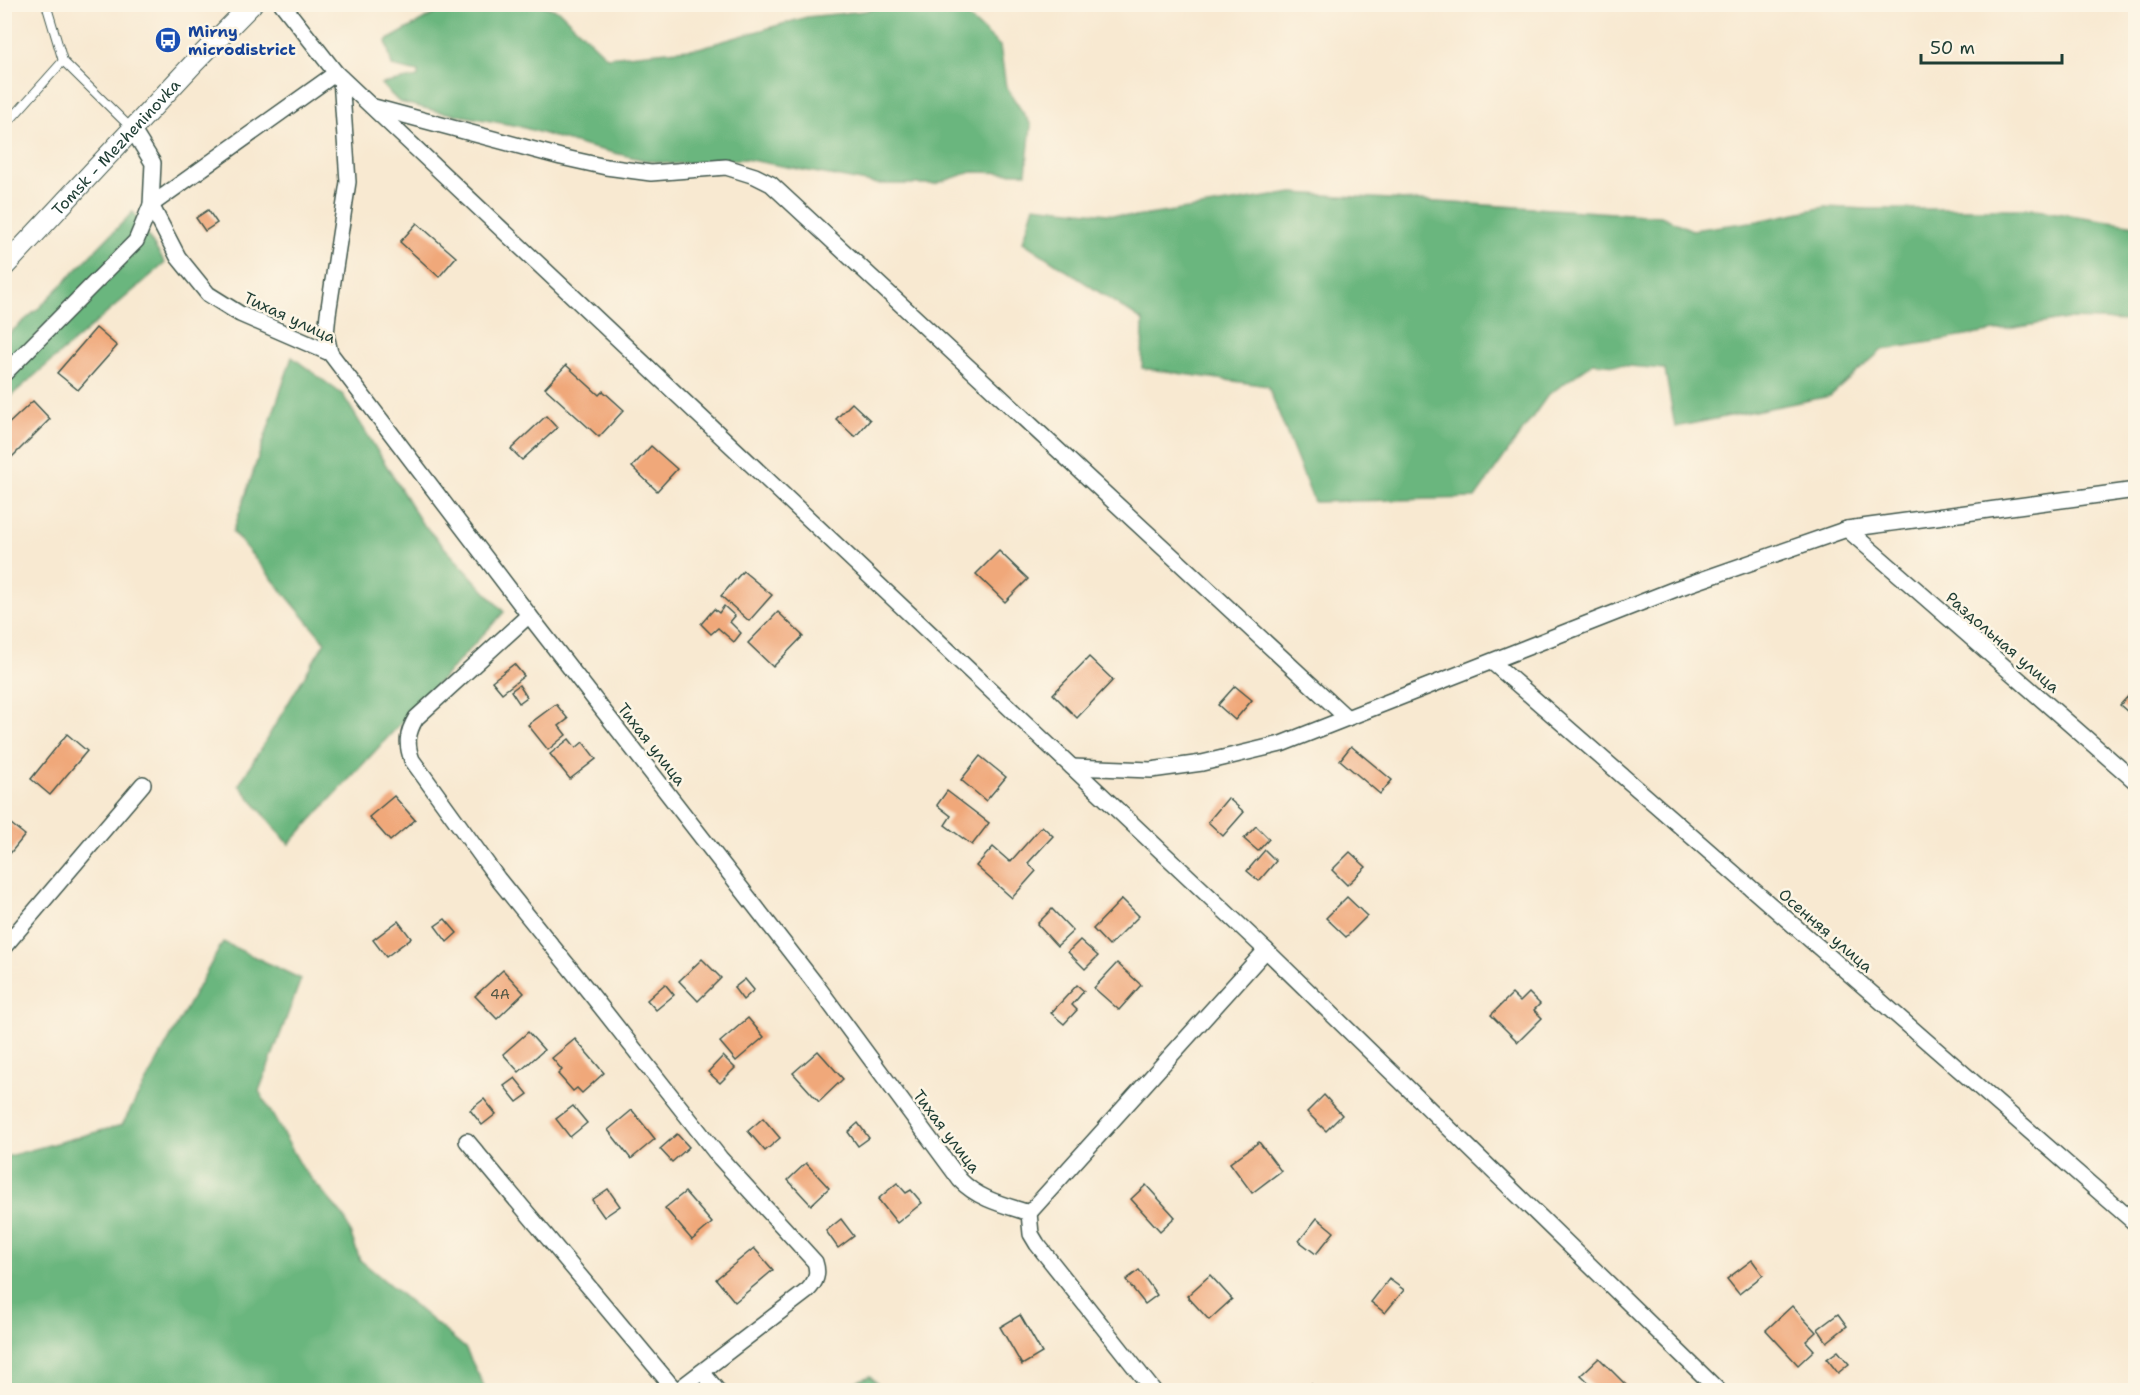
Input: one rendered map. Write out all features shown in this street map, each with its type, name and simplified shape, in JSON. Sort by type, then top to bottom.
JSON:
[{"type":"street","name":"Tomsk - Mezheninovka","points":[[4,267],[252,4]]},
{"type":"street","points":[[282,4],[339,76],[1266,950],[1718,1390]]},
{"type":"street","points":[[151,205],[339,76]]},
{"type":"street","points":[[330,353],[326,334],[328,314],[348,182],[339,76]]},
{"type":"street","points":[[371,106],[561,158],[606,167],[651,173],[726,167],[755,176],[771,184],[1347,718]]},
{"type":"street","points":[[4,374],[136,241],[151,205],[153,163],[132,129]]},
{"type":"street","name":"Тихая улица","points":[[151,205],[178,257],[208,294],[240,314],[330,353],[529,615],[817,986],[960,1180],[982,1197],[1029,1213]]},
{"type":"street","points":[[1072,767],[1152,770],[1202,763],[1281,744],[1678,588],[1847,529],[2136,490]]},
{"type":"street","name":"Раздольная улица","points":[[1847,529],[2136,782]]},
{"type":"street","points":[[467,1141],[676,1390],[807,1291],[816,1278],[815,1263],[720,1158],[498,879],[412,760],[409,750],[410,729],[416,718],[529,615]]},
{"type":"street","name":"Осенняя улица","points":[[1492,662],[2136,1224]]},
{"type":"street","points":[[4,947],[143,784]]},
{"type":"street","points":[[1153,1390],[1037,1244],[1031,1234],[1029,1213],[1266,950]]},
{"type":"street","points":[[702,1372],[717,1390]]},
{"type":"lane","points":[[46,4],[63,61],[132,129]]},
{"type":"lane","points":[[4,127],[63,61]]},
{"type":"green space","points":[[450,5],[541,5],[559,11],[607,57],[699,48],[807,17],[864,11],[890,5],[955,5],[1000,46],[1006,87],[1031,125],[1026,173],[971,172],[935,184],[877,184],[745,159],[672,164],[585,146],[518,126],[399,102],[381,84],[418,77],[418,72],[392,66],[386,41]]},
{"type":"green space","points":[[1293,193],[1661,216],[1692,230],[1758,221],[1825,207],[2030,209],[2135,225],[2135,321],[2067,319],[1882,350],[1830,396],[1675,427],[1665,369],[1593,363],[1548,395],[1475,498],[1314,502],[1268,386],[1142,368],[1143,321],[1023,242],[1034,206],[1135,217]]},
{"type":"green space","points":[[133,212],[165,263],[5,401],[4,338],[40,307]]},
{"type":"green space","points":[[292,357],[343,395],[421,522],[504,612],[289,844],[239,785],[325,642],[233,532]]},
{"type":"green space","points":[[223,942],[301,979],[259,1091],[303,1169],[345,1218],[360,1260],[465,1348],[486,1390],[5,1390],[5,1157],[122,1125]]},
{"type":"green space","points":[[870,1376],[884,1390],[836,1390]]},
{"type":"building","points":[[208,210],[217,223],[205,231],[196,218]]},
{"type":"building","points":[[417,223],[456,257],[439,277],[400,242]]},
{"type":"building","points":[[96,328],[117,346],[78,390],[57,373]]},
{"type":"building","points":[[566,365],[599,395],[603,391],[624,410],[599,437],[545,388]]},
{"type":"building","points":[[33,401],[50,419],[8,461],[4,457],[4,428]]},
{"type":"building","points":[[852,403],[870,420],[855,437],[836,419]]},
{"type":"building","points":[[546,416],[557,428],[522,460],[511,449]]},
{"type":"building","points":[[651,446],[677,469],[657,491],[632,467]]},
{"type":"building","points":[[999,551],[1028,579],[1005,602],[976,574]]},
{"type":"building","points":[[743,571],[772,595],[749,621],[721,596]]},
{"type":"building","points":[[724,606],[735,616],[730,622],[741,633],[734,642],[718,628],[711,634],[701,624],[714,609],[719,613]]},
{"type":"building","points":[[778,612],[803,636],[773,667],[748,643]]},
{"type":"building","points":[[1089,657],[1113,680],[1077,718],[1053,694]]},
{"type":"building","points":[[514,664],[524,676],[502,693],[492,681]]},
{"type":"building","points":[[519,685],[527,697],[519,703],[511,691]]},
{"type":"building","points":[[1235,686],[1252,700],[1235,720],[1218,705]]},
{"type":"building","points":[[2136,688],[2136,719],[2120,705]]},
{"type":"building","points":[[556,704],[568,719],[559,726],[566,735],[548,750],[528,725]]},
{"type":"building","points":[[67,734],[87,751],[50,795],[31,779]]},
{"type":"building","points":[[569,739],[576,748],[583,742],[596,759],[570,779],[550,754]]},
{"type":"building","points":[[1351,746],[1392,780],[1380,794],[1340,760]]},
{"type":"building","points":[[980,756],[1006,777],[986,801],[961,780]]},
{"type":"building","points":[[947,791],[989,823],[972,845],[945,825],[951,816],[937,805]]},
{"type":"building","points":[[394,796],[415,820],[390,841],[369,817]]},
{"type":"building","points":[[1228,798],[1244,812],[1223,836],[1208,822]]},
{"type":"building","points":[[6,820],[25,835],[4,861],[4,822]]},
{"type":"building","points":[[1042,826],[1053,836],[1028,863],[1036,871],[1012,898],[976,866],[993,847],[1010,862]]},
{"type":"building","points":[[1256,826],[1269,839],[1258,851],[1244,839]]},
{"type":"building","points":[[1265,850],[1276,861],[1259,881],[1247,871]]},
{"type":"building","points":[[1350,852],[1366,867],[1347,885],[1332,870]]},
{"type":"building","points":[[1347,897],[1367,916],[1346,937],[1326,918]]},
{"type":"building","points":[[1122,899],[1139,916],[1109,946],[1093,929]]},
{"type":"building","points":[[1052,909],[1073,931],[1057,946],[1037,924]]},
{"type":"building","points":[[445,919],[457,933],[447,942],[435,926]]},
{"type":"building","points":[[398,921],[411,938],[386,957],[373,940]]},
{"type":"building","points":[[1080,940],[1098,956],[1085,969],[1068,952]]},
{"type":"building","points":[[702,959],[721,978],[698,1001],[679,981]]},
{"type":"building","points":[[1117,963],[1141,985],[1119,1010],[1094,988]]},
{"type":"building","points":[[503,970],[524,993],[497,1019],[475,996]]},
{"type":"building","points":[[745,979],[754,990],[743,1000],[734,988]]},
{"type":"building","points":[[665,984],[674,995],[656,1010],[647,1000]]},
{"type":"building","points":[[1077,985],[1084,991],[1072,1005],[1077,1010],[1064,1024],[1051,1013]]},
{"type":"building","points":[[1529,993],[1540,1004],[1534,1010],[1542,1018],[1518,1042],[1491,1015],[1512,994],[1520,1002]]},
{"type":"building","points":[[748,1018],[764,1037],[736,1061],[720,1042]]},
{"type":"building","points":[[528,1032],[544,1050],[519,1072],[503,1054]]},
{"type":"building","points":[[575,1039],[604,1073],[582,1093],[577,1088],[573,1091],[558,1074],[562,1070],[552,1058]]},
{"type":"building","points":[[818,1051],[843,1079],[819,1102],[793,1073]]},
{"type":"building","points":[[723,1056],[735,1068],[720,1083],[708,1072]]},
{"type":"building","points":[[515,1078],[528,1094],[517,1102],[504,1086]]},
{"type":"building","points":[[1324,1095],[1342,1115],[1326,1131],[1307,1112]]},
{"type":"building","points":[[484,1099],[496,1114],[482,1125],[470,1110]]},
{"type":"building","points":[[573,1106],[587,1123],[570,1137],[556,1119]]},
{"type":"building","points":[[632,1110],[655,1139],[631,1159],[608,1130]]},
{"type":"building","points":[[763,1118],[780,1138],[765,1151],[748,1131]]},
{"type":"building","points":[[858,1123],[869,1138],[858,1146],[848,1132]]},
{"type":"building","points":[[677,1134],[689,1147],[672,1162],[660,1149]]},
{"type":"building","points":[[1259,1142],[1281,1171],[1252,1193],[1230,1163]]},
{"type":"building","points":[[806,1163],[829,1188],[811,1205],[788,1180]]},
{"type":"building","points":[[897,1183],[906,1193],[911,1190],[922,1203],[897,1223],[878,1199]]},
{"type":"building","points":[[1146,1185],[1175,1217],[1160,1231],[1131,1199]]},
{"type":"building","points":[[608,1189],[620,1206],[604,1217],[592,1200]]},
{"type":"building","points":[[685,1192],[712,1223],[692,1240],[665,1208]]},
{"type":"building","points":[[1317,1218],[1334,1232],[1316,1254],[1299,1241]]},
{"type":"building","points":[[841,1219],[854,1236],[838,1248],[826,1231]]},
{"type":"building","points":[[754,1248],[773,1270],[735,1302],[716,1279]]},
{"type":"building","points":[[1752,1260],[1763,1275],[1739,1294],[1727,1279]]},
{"type":"building","points":[[1139,1270],[1157,1295],[1145,1304],[1126,1280]]},
{"type":"building","points":[[1210,1275],[1232,1299],[1209,1320],[1187,1296]]},
{"type":"building","points":[[1389,1279],[1404,1290],[1385,1313],[1371,1302]]},
{"type":"building","points":[[1792,1306],[1816,1332],[1806,1341],[1814,1350],[1798,1365],[1766,1330]]},
{"type":"building","points":[[1838,1314],[1847,1326],[1827,1342],[1818,1329]]},
{"type":"building","points":[[1020,1315],[1042,1353],[1022,1365],[1000,1327]]},
{"type":"building","points":[[1838,1351],[1849,1364],[1838,1373],[1827,1359]]},
{"type":"building","points":[[1599,1358],[1631,1390],[1597,1390],[1581,1375]]},
{"type":"building","points":[[1311,1384],[1317,1390],[1303,1390]]},
{"type":"place","name":"Mirny microdistrict","points":[[168,40]]}]
